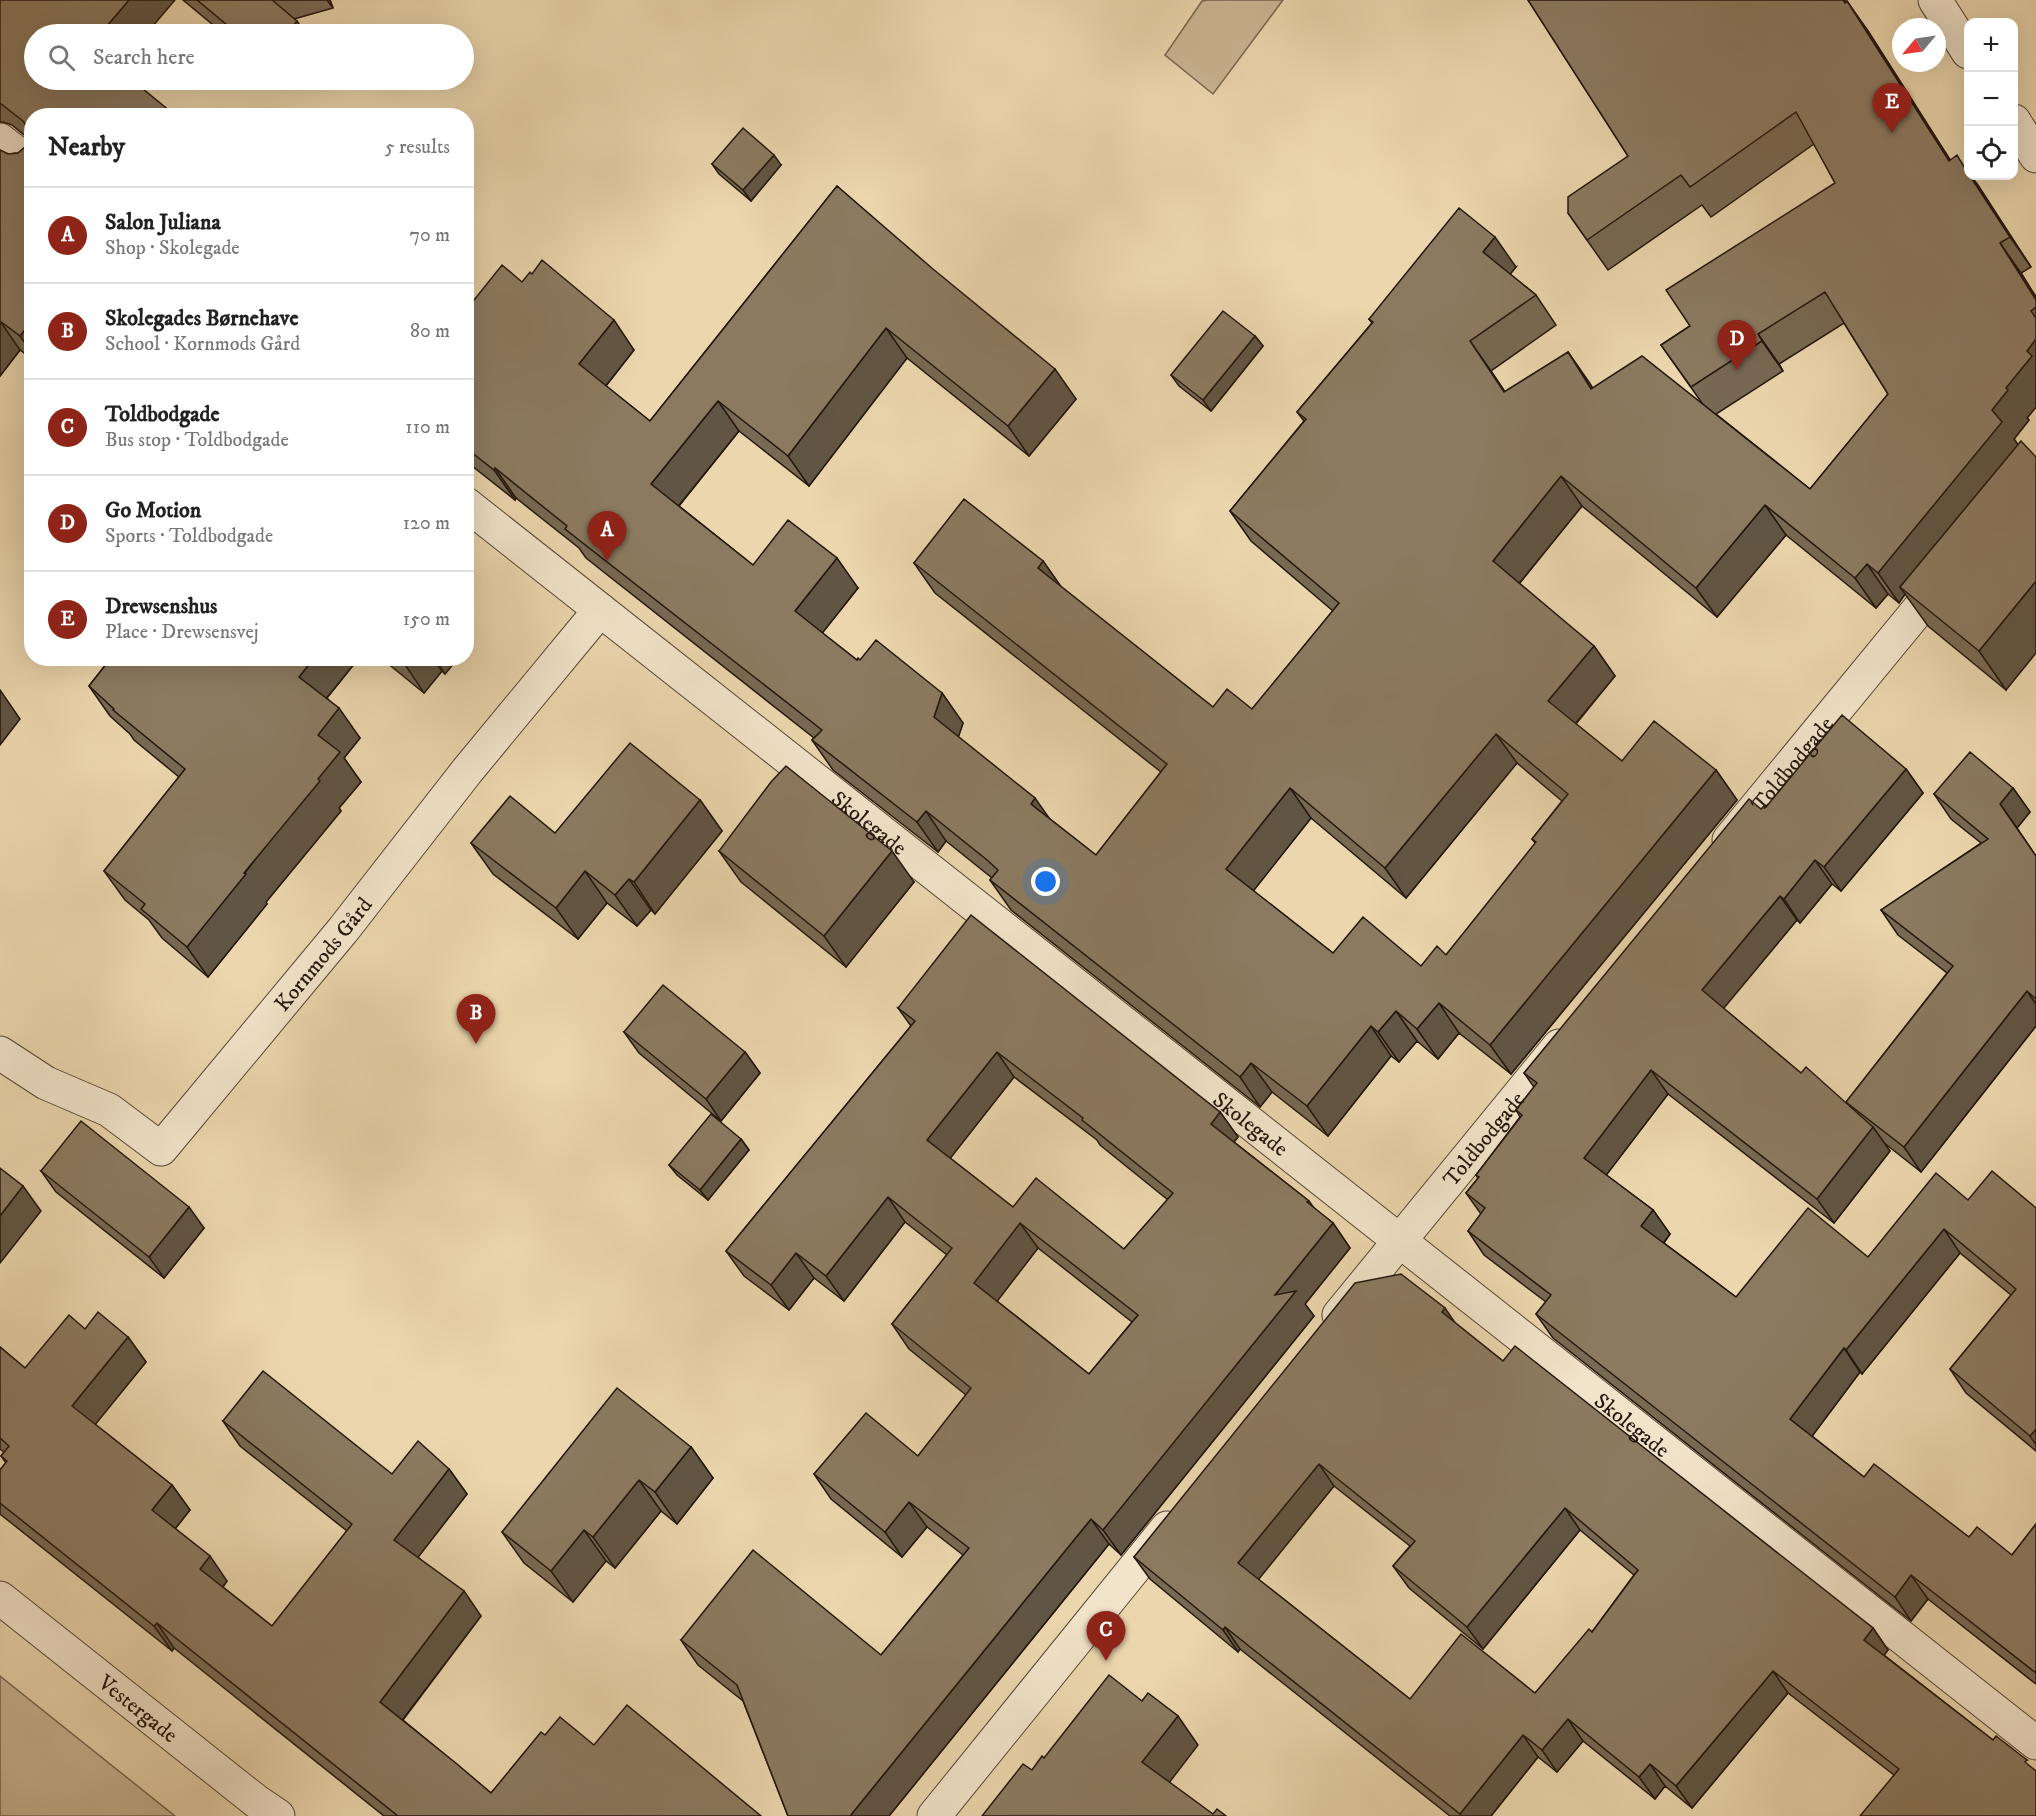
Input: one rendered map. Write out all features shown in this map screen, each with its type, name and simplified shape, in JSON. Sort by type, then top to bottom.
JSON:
[{"type":"street","points":[[1935,0],[1964,46]]},
{"type":"street","points":[[2016,126],[2036,156]]},
{"type":"street","points":[[0,140],[24,159]]},
{"type":"street","name":"Skolegade","points":[[474,510],[2036,1743]]},
{"type":"street","name":"Toldbodgade","points":[[1710,863],[1965,553]]},
{"type":"street","name":"Kornmods Gård","points":[[0,1053],[46,1083],[109,1110],[161,1149],[343,930],[467,771],[600,610]]},
{"type":"street","name":"Toldbodgade","points":[[1321,1337],[1576,1025]]},
{"type":"street","points":[[934,1816],[1185,1505]]},
{"type":"street","name":"Vestergade","points":[[0,1598],[278,1816]]},
{"type":"shaded area","points":[[1283,0],[1213,94],[1165,55],[1202,1]]},
{"type":"shaded area","points":[[0,1676],[175,1816],[0,1816]]},
{"type":"building","points":[[0,0],[129,0],[109,24],[24,24],[24,90],[144,90],[166,108],[24,108],[24,122],[0,103]]},
{"type":"building","points":[[197,0],[272,0],[297,21],[295,24],[226,24]]},
{"type":"building","points":[[1528,0],[1843,0],[1845,3],[1847,1],[1949,161],[1957,155],[1964,166],[1964,180],[1973,180],[2010,237],[2000,243],[2036,300],[2036,307],[2031,311],[2036,318],[2036,339],[2027,351],[2032,356],[2006,388],[2008,390],[1992,410],[2002,422],[1878,573],[1867,564],[1855,578],[1765,505],[1696,588],[1561,476],[1493,561],[1594,646],[1548,701],[1622,761],[1654,721],[1716,770],[1490,1045],[1439,1003],[1417,1029],[1396,1011],[1378,1032],[1371,1026],[1307,1106],[1251,1063],[1240,1077],[990,880],[998,870],[987,860],[926,811],[917,822],[812,740],[822,730],[565,529],[567,526],[495,468],[494,470],[474,454],[474,300],[502,265],[522,282],[530,272],[532,274],[542,260],[614,320],[579,364],[650,421],[837,186],[933,269],[1055,369],[1008,426],[886,328],[788,456],[718,401],[651,484],[753,565],[788,520],[837,558],[795,611],[857,660],[858,658],[860,660],[876,640],[942,693],[934,717],[1035,798],[1031,804],[1096,855],[1167,764],[914,563],[964,499],[1043,561],[1038,568],[1213,707],[1227,689],[1252,709],[1339,603],[1230,511],[1306,419],[1297,412],[1373,322],[1369,319],[1459,208],[1495,237],[1483,252],[1536,295],[1470,341],[1504,392],[1568,352],[1591,389],[1642,356],[1810,489],[1888,394],[1825,292],[1758,334],[1762,341],[1691,387],[1661,345],[1690,326],[1666,290],[1835,183],[1796,112],[1690,187],[1681,175],[1587,240],[1568,213],[1568,197],[1628,156]],"holes":[[[1496,734],[1568,794],[1532,839],[1536,842],[1446,955],[1437,946],[1421,966],[1363,917],[1333,953],[1226,869],[1290,788],[1385,868]]]},
{"type":"building","points":[[743,128],[774,155],[743,190],[712,164]]},
{"type":"building","points":[[24,148],[24,331],[20,336],[0,321],[0,150],[8,154],[18,153]]},
{"type":"building","points":[[1223,311],[1255,336],[1203,400],[1171,375]]},
{"type":"building","points":[[2021,441],[2036,457],[2036,581],[1979,651],[1900,587]]},
{"type":"building","points":[[105,666],[308,666],[299,677],[339,708],[318,735],[340,752],[318,779],[320,781],[187,947],[141,909],[145,904],[104,871],[185,769],[113,710],[89,686]]},
{"type":"building","points":[[1842,715],[1906,769],[1824,867],[1815,860],[1784,899],[1780,896],[1702,990],[1801,1073],[1806,1067],[1873,1127],[1817,1199],[1651,1070],[1584,1158],[1653,1210],[1641,1226],[1736,1297],[1808,1208],[1868,1257],[1936,1173],[1968,1200],[1992,1171],[2036,1208],[2036,1429],[2030,1436],[1950,1369],[2016,1289],[1944,1229],[1846,1350],[1844,1348],[1790,1419],[1864,1477],[1874,1464],[1969,1537],[1977,1527],[2012,1555],[2036,1524],[2036,1673],[1911,1575],[1895,1597],[1536,1314],[1551,1295],[1468,1231],[1485,1208],[1466,1193],[1479,1177],[1476,1175],[1522,1115],[1516,1110],[1537,1083],[1524,1073],[1749,799],[1761,809],[1766,807]]},
{"type":"building","points":[[630,743],[700,800],[634,882],[629,879],[615,895],[585,871],[556,908],[471,843],[510,796],[555,833]]},
{"type":"building","points":[[1970,752],[2013,788],[2000,804],[2036,856],[2036,999],[2027,991],[1904,1147],[1846,1102],[1953,966],[1881,910],[1988,839],[1934,794]]},
{"type":"building","points":[[786,766],[892,851],[824,936],[719,851],[771,782]]},
{"type":"building","points":[[971,915],[1220,1112],[1211,1124],[1309,1201],[1307,1202],[1333,1223],[1275,1295],[1296,1291],[1103,1530],[1091,1519],[850,1816],[788,1816],[737,1685],[681,1640],[753,1550],[881,1655],[969,1548],[909,1502],[885,1532],[814,1474],[866,1413],[918,1456],[971,1388],[892,1324],[952,1248],[888,1197],[826,1276],[796,1253],[771,1285],[726,1251],[915,1021],[898,1008]],"holes":[[[997,1052],[1083,1118],[1082,1120],[1173,1193],[1124,1249],[1036,1178],[1013,1207],[927,1140]],[[1020,1223],[1138,1315],[1089,1374],[974,1283]]]},
{"type":"building","points":[[663,985],[745,1052],[706,1099],[624,1032]]},
{"type":"building","points":[[711,1114],[741,1139],[700,1190],[669,1165]]},
{"type":"building","points":[[81,1121],[189,1207],[149,1257],[41,1171]]},
{"type":"building","points":[[0,1168],[23,1186],[0,1216]]},
{"type":"building","points":[[1401,1274],[1445,1308],[1442,1312],[1503,1361],[1515,1346],[1873,1628],[1864,1640],[1993,1740],[1996,1736],[2027,1760],[2025,1762],[2036,1771],[2036,1816],[1860,1816],[1899,1769],[1773,1671],[1676,1786],[1650,1764],[1639,1777],[1568,1719],[1542,1750],[1523,1735],[1460,1814],[1225,1627],[1223,1630],[1134,1557],[1355,1283]],"holes":[[[1319,1464],[1415,1541],[1393,1566],[1467,1627],[1565,1508],[1638,1570],[1592,1632],[1589,1629],[1535,1693],[1461,1634],[1410,1699],[1238,1563]]]},
{"type":"building","points":[[98,1312],[128,1337],[72,1406],[172,1485],[152,1510],[210,1556],[200,1569],[272,1626],[352,1524],[223,1421],[263,1371],[392,1474],[418,1441],[449,1469],[394,1540],[464,1591],[380,1702],[491,1793],[541,1732],[545,1735],[560,1717],[594,1745],[627,1705],[761,1816],[398,1816],[157,1623],[154,1626],[0,1503],[0,1470],[7,1461],[1,1456],[9,1446],[0,1438],[0,1347],[25,1368],[69,1315],[85,1329]]},
{"type":"building","points":[[617,1388],[691,1447],[655,1492],[639,1480],[593,1537],[584,1530],[551,1571],[502,1532]]},
{"type":"building","points":[[1109,1675],[1142,1701],[1148,1693],[1178,1716],[1142,1762],[1213,1814],[1217,1809],[1226,1816],[982,1816],[1023,1764],[1032,1770],[1042,1756],[1044,1758]]},
{"type":"place","name":"Drewsenshus","points":[[1892,133]]},
{"type":"place","name":"Go Motion","points":[[1737,370]]},
{"type":"place","name":"Salon Juliana","points":[[607,561]]},
{"type":"place","name":"Skolegades Børnehave","points":[[476,1044]]},
{"type":"place","name":"Toldbodgade","points":[[1106,1661]]}]
